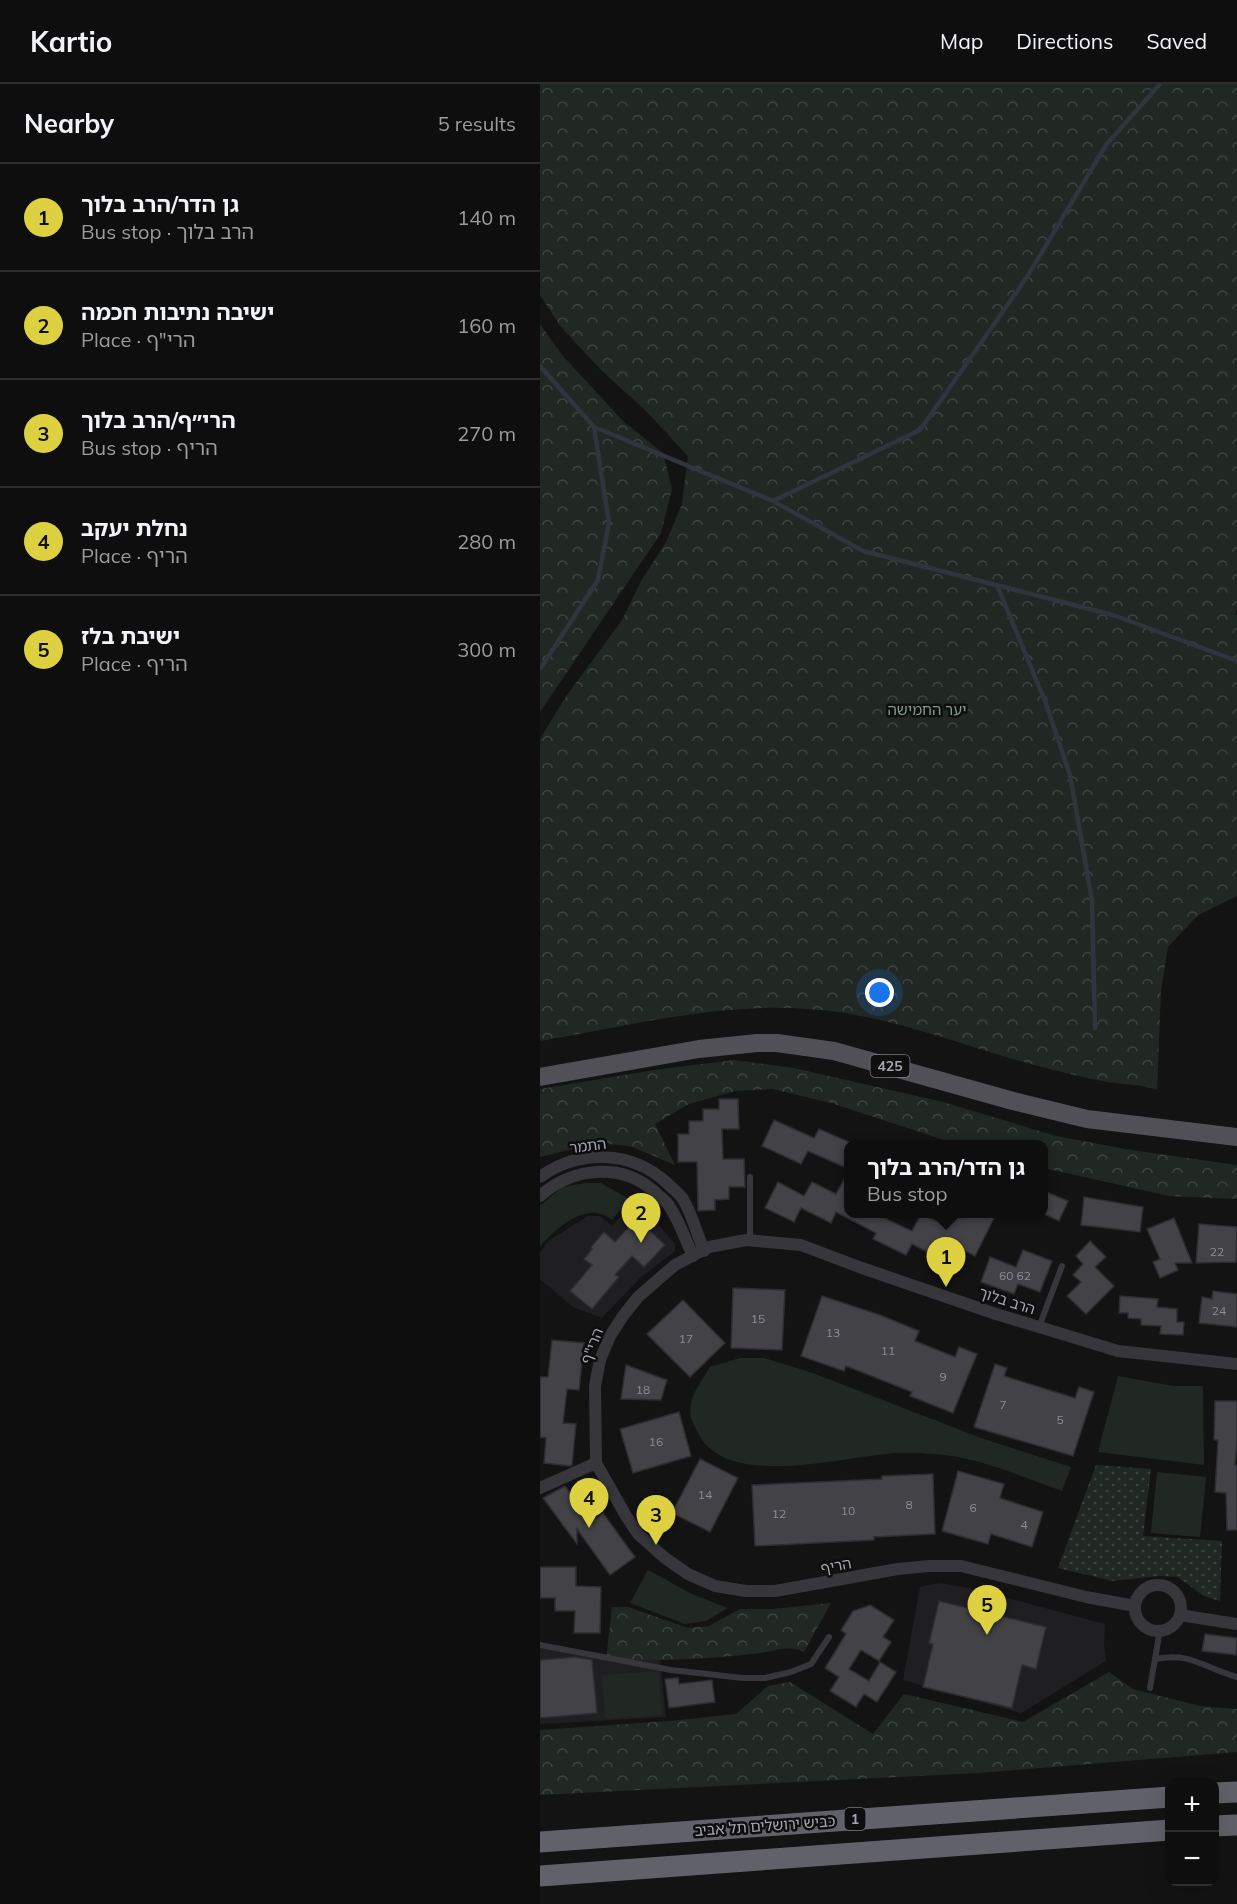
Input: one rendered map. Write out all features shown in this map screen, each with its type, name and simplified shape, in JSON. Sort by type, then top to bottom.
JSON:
[{"type":"highway","points":[[1219,1793],[1237,1792]]},
{"type":"highway","name":"כביש ירושלים תל אביב","points":[[540,1842],[1165,1797]]},
{"type":"highway","points":[[1219,1827],[1237,1825]]},
{"type":"highway","name":"1","points":[[540,1875],[1165,1830]]},
{"type":"highway","points":[[540,1837],[655,1834]]},
{"type":"main road","name":"425","points":[[540,1077],[669,1053],[777,1042],[834,1051],[1013,1101],[1076,1116],[1123,1124],[1237,1137]]},
{"type":"street","name":"התמר","points":[[540,1177],[552,1169],[573,1161],[596,1157],[618,1157],[640,1164],[657,1174],[682,1198],[698,1253]]},
{"type":"street","name":"התמר","points":[[540,1196],[559,1182],[577,1175],[616,1172],[634,1177],[648,1186],[671,1207],[698,1253]]},
{"type":"street","name":"הרב בלוך","points":[[675,1265],[709,1246],[750,1240],[801,1245],[873,1272],[1118,1351],[1237,1364]]},
{"type":"street","name":"הרי\"ף","points":[[596,1463],[595,1386],[600,1360],[610,1336],[623,1316],[638,1297],[675,1265]]},
{"type":"street","points":[[540,1488],[596,1463]]},
{"type":"street","name":"הריף","points":[[596,1463],[639,1534],[665,1558],[688,1574],[715,1586],[746,1591],[776,1591],[898,1569],[960,1566],[1086,1597],[1135,1606]]},
{"type":"street","points":[[1163,1585],[1175,1592],[1179,1599],[1180,1615],[1174,1623],[1160,1630],[1145,1627],[1136,1614],[1135,1606],[1141,1592],[1148,1587],[1163,1585]]},
{"type":"street","points":[[1180,1615],[1237,1624]]},
{"type":"lane","points":[[750,1177],[750,1240]]},
{"type":"lane","points":[[1039,1327],[1062,1266]]},
{"type":"lane","points":[[1150,1688],[1160,1630]]},
{"type":"lane","points":[[540,1645],[671,1670],[743,1678],[765,1678],[812,1664],[829,1637]]},
{"type":"lane","points":[[1155,1659],[1182,1657],[1200,1661],[1208,1667],[1237,1677]]},
{"type":"shaded area","points":[[633,1202],[651,1216],[675,1244],[675,1251],[640,1278],[602,1318],[573,1307],[540,1279],[540,1253],[548,1241],[588,1216],[600,1216],[612,1226]]},
{"type":"shaded area","points":[[939,1583],[970,1588],[1105,1624],[1106,1661],[1021,1713],[903,1680],[920,1587]]},
{"type":"shaded area","points":[[540,1648],[598,1657],[660,1660],[666,1717],[540,1724]]},
{"type":"green space","name":"יער החמישה","points":[[540,84],[1237,84],[1237,607],[1235,615],[1237,615],[1237,896],[1198,915],[1168,947],[1161,991],[1157,1090],[1055,1070],[867,1017],[809,1009],[741,1009],[707,1012],[540,1041],[540,739],[565,698],[622,620],[641,581],[666,542],[682,504],[688,456],[561,327],[540,295]]},
{"type":"green space","points":[[540,324],[562,355],[624,422],[663,453],[672,489],[661,533],[540,712]]},
{"type":"green space","points":[[735,1060],[794,1068],[943,1102],[1056,1136],[1131,1150],[1237,1165],[1237,1199],[1169,1196],[1048,1169],[1048,1140],[944,1140],[831,1103],[772,1089],[735,1091],[689,1104],[655,1124],[675,1165],[630,1146],[596,1143],[540,1157],[540,1089],[661,1069]]},
{"type":"green space","points":[[601,1183],[629,1199],[612,1220],[603,1214],[583,1214],[563,1224],[540,1246],[540,1206],[562,1187]]},
{"type":"green space","points":[[740,1358],[764,1358],[810,1372],[981,1438],[1071,1467],[1062,1491],[965,1459],[921,1453],[897,1453],[784,1466],[757,1465],[732,1460],[712,1450],[698,1433],[690,1410],[696,1390],[710,1367]]},
{"type":"green space","points":[[1118,1376],[1173,1386],[1203,1386],[1204,1465],[1098,1452]]},
{"type":"green space","points":[[1096,1465],[1151,1469],[1143,1536],[1222,1541],[1220,1601],[1204,1596],[1178,1577],[1159,1576],[1112,1581],[1058,1568]]},
{"type":"green space","points":[[1157,1472],[1206,1477],[1200,1537],[1151,1533]]},
{"type":"green space","points":[[648,1570],[692,1594],[728,1608],[706,1621],[685,1624],[630,1603]]},
{"type":"green space","points":[[831,1603],[804,1652],[788,1648],[721,1657],[606,1661],[612,1607],[628,1607],[688,1628],[709,1626],[740,1609],[773,1609]]},
{"type":"green space","points":[[659,1671],[662,1715],[605,1719],[602,1675]]},
{"type":"green space","points":[[1109,1672],[1133,1689],[1200,1706],[1237,1709],[1237,1752],[978,1773],[540,1795],[540,1730],[736,1714],[768,1686],[790,1682],[873,1734],[904,1694],[1023,1722]]},
{"type":"building","points":[[719,1099],[738,1099],[739,1129],[722,1129],[723,1159],[744,1159],[745,1187],[729,1187],[729,1199],[715,1200],[715,1210],[698,1211],[697,1162],[678,1162],[678,1134],[689,1134],[689,1121],[703,1121],[703,1109],[719,1109]]},
{"type":"building","points":[[774,1120],[814,1138],[819,1129],[844,1140],[844,1167],[808,1151],[801,1164],[762,1146]]},
{"type":"building","points":[[844,1179],[844,1216],[836,1212],[831,1223],[801,1208],[794,1222],[765,1208],[778,1182],[804,1196],[812,1182],[836,1194]]},
{"type":"building","points":[[1048,1193],[1068,1201],[1059,1221],[1048,1216]]},
{"type":"building","points":[[1084,1197],[1143,1207],[1140,1232],[1081,1225]]},
{"type":"building","points":[[637,1218],[665,1245],[644,1267],[632,1256],[615,1275],[619,1277],[592,1309],[570,1291],[592,1265],[584,1259],[604,1232],[615,1242]]},
{"type":"building","points":[[847,1218],[884,1218],[912,1231],[919,1218],[930,1218],[948,1226],[952,1218],[994,1218],[975,1256],[945,1241],[937,1257],[912,1244],[906,1255],[873,1239],[876,1233]]},
{"type":"building","points":[[1174,1218],[1192,1263],[1175,1263],[1178,1270],[1160,1278],[1153,1262],[1160,1259],[1147,1229]]},
{"type":"building","points":[[1199,1224],[1237,1227],[1236,1262],[1196,1263]]},
{"type":"building","points":[[1090,1241],[1106,1257],[1095,1267],[1114,1286],[1086,1314],[1067,1296],[1081,1282],[1073,1275],[1083,1264],[1076,1256]]},
{"type":"building","points":[[1023,1250],[1052,1261],[1040,1292],[1018,1284],[1014,1294],[981,1282],[990,1257],[1016,1267]]},
{"type":"building","points":[[733,1288],[785,1290],[782,1350],[731,1348]]},
{"type":"building","points":[[1213,1291],[1237,1294],[1237,1327],[1199,1323],[1202,1297],[1212,1299]]},
{"type":"building","points":[[822,1296],[880,1315],[919,1331],[915,1341],[955,1357],[959,1347],[977,1354],[953,1413],[910,1396],[912,1392],[846,1366],[844,1371],[801,1356]]},
{"type":"building","points":[[1120,1296],[1158,1299],[1157,1307],[1177,1309],[1177,1322],[1184,1322],[1183,1335],[1160,1334],[1161,1326],[1141,1325],[1141,1319],[1128,1318],[1128,1313],[1119,1313]]},
{"type":"building","points":[[683,1300],[725,1343],[690,1377],[647,1334]]},
{"type":"building","points":[[552,1340],[584,1343],[579,1390],[567,1389],[563,1423],[576,1424],[572,1465],[570,1466],[544,1463],[546,1438],[540,1437],[540,1377],[548,1377]]},
{"type":"building","points":[[995,1364],[1007,1368],[1004,1376],[1075,1398],[1079,1387],[1094,1392],[1073,1456],[974,1427]]},
{"type":"building","points":[[626,1365],[667,1380],[661,1400],[621,1399]]},
{"type":"building","points":[[1215,1401],[1237,1401],[1235,1465],[1237,1465],[1237,1530],[1227,1530],[1226,1493],[1215,1492],[1218,1440],[1214,1440]]},
{"type":"building","points":[[679,1412],[691,1456],[633,1473],[620,1429]]},
{"type":"building","points":[[700,1459],[738,1478],[710,1532],[672,1513]]},
{"type":"building","points":[[958,1471],[1004,1484],[1000,1498],[1043,1512],[1032,1547],[991,1534],[988,1544],[942,1531]]},
{"type":"building","points":[[933,1474],[935,1534],[874,1537],[874,1540],[755,1546],[752,1485],[882,1479],[882,1476]]},
{"type":"building","points":[[565,1486],[591,1522],[603,1513],[635,1557],[610,1575],[577,1529],[577,1544],[543,1498]]},
{"type":"building","points":[[540,1567],[576,1567],[576,1586],[601,1587],[600,1633],[574,1633],[575,1611],[555,1611],[555,1598],[540,1598]]},
{"type":"building","points":[[939,1601],[1046,1627],[1036,1669],[1022,1665],[1012,1708],[923,1687],[933,1644],[929,1643]]},
{"type":"building","points":[[870,1605],[894,1620],[883,1637],[891,1642],[879,1661],[861,1650],[849,1669],[869,1681],[880,1662],[896,1672],[877,1702],[864,1694],[856,1707],[830,1691],[839,1677],[825,1668],[846,1634],[841,1630],[853,1611]]},
{"type":"building","points":[[1205,1634],[1237,1638],[1236,1655],[1202,1651]]},
{"type":"building","points":[[575,1657],[592,1660],[597,1713],[540,1718],[540,1660]]},
{"type":"building","points":[[678,1678],[679,1684],[712,1680],[715,1702],[669,1708],[665,1679]]},
{"type":"waterway","points":[[773,501],[920,430],[1027,277],[1106,145],[1160,84]]},
{"type":"waterway","points":[[540,366],[594,427],[773,501],[863,551],[1113,615],[1237,661]]},
{"type":"waterway","points":[[540,669],[598,580],[609,523],[594,427]]},
{"type":"waterway","points":[[997,585],[1045,701],[1070,775],[1092,900],[1095,1028]]},
{"type":"place","name":"ישיבה נתיבות חכמה","points":[[641,1243]]},
{"type":"place","name":"גן הדר/הרב בלוך","points":[[946,1287]]},
{"type":"place","name":"נחלת יעקב","points":[[589,1528]]},
{"type":"place","name":"הרי״ף/הרב בלוך","points":[[656,1545]]},
{"type":"place","name":"ישיבת בלז","points":[[987,1635]]}]
